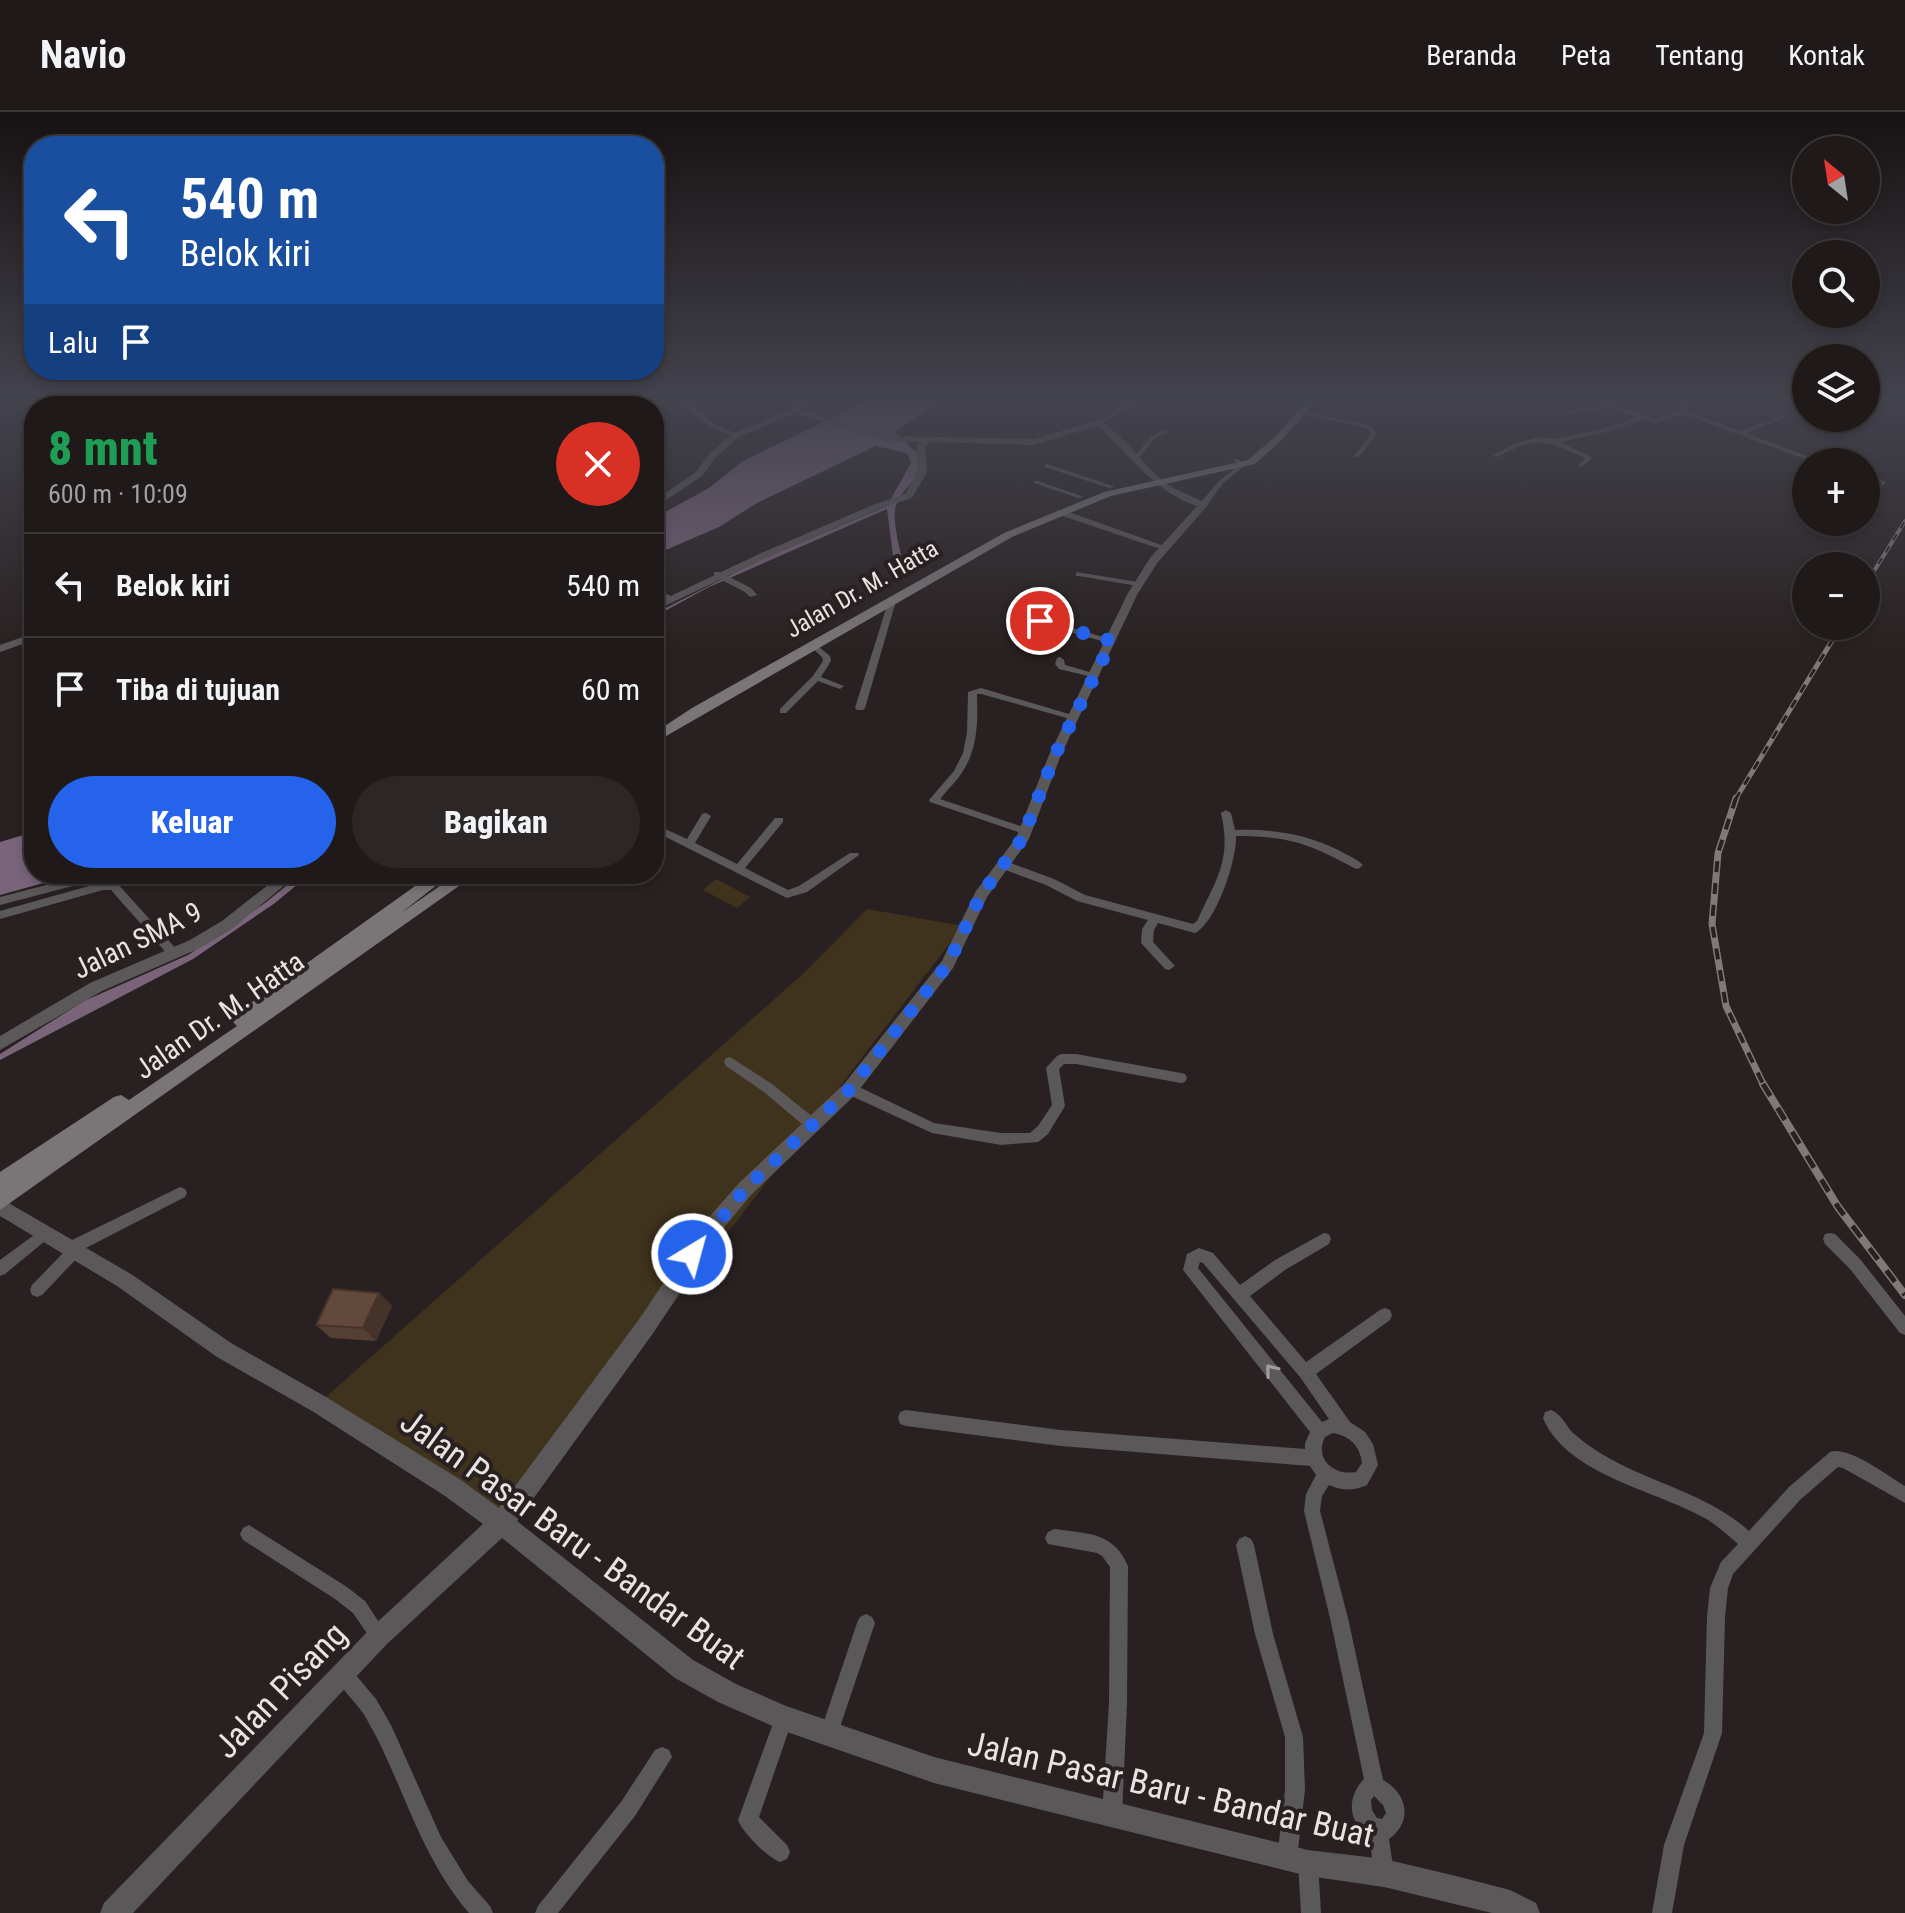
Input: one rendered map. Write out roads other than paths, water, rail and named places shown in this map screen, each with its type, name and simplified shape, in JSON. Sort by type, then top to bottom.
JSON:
[{"type":"main road","name":"Jalan Dr. M. Hatta","points":[[664,732],[814,646],[987,535],[1080,497],[1130,484]]},
{"type":"main road","name":"Jalan Dr. M. Hatta","points":[[664,721],[989,545],[1060,512],[1143,484]]},
{"type":"main road","name":"Jalan Dr. M. Hatta","points":[[0,1204],[430,884]]},
{"type":"main road","name":"Jalan Dr. M. Hatta","points":[[0,1183],[216,1044],[453,884]]},
{"type":"street","points":[[664,498],[684,484]]},
{"type":"street","points":[[664,603],[893,500],[909,496],[915,484]]},
{"type":"street","points":[[1042,484],[1080,497]]},
{"type":"street","points":[[1102,484],[1111,487]]},
{"type":"street","points":[[1161,484],[1175,497],[1203,505],[1219,484]]},
{"type":"street","name":"Jalan Pisang","points":[[114,1913],[379,1636],[502,1522],[647,1325],[709,1231],[745,1189],[850,1089],[948,964],[981,895],[1025,831],[1074,717],[1138,584],[1203,505]]},
{"type":"street","points":[[1060,512],[1166,548]]},
{"type":"street","points":[[1079,574],[1138,584]]},
{"type":"street","points":[[724,577],[753,595]]},
{"type":"street","points":[[664,596],[671,599]]},
{"type":"street","points":[[860,708],[884,602]]},
{"type":"street","points":[[1040,621],[1112,641]]},
{"type":"street","points":[[0,649],[24,640]]},
{"type":"street","points":[[783,711],[816,678],[828,658],[814,646]]},
{"type":"street","points":[[1060,660],[1062,667],[1096,675]]},
{"type":"street","points":[[816,678],[840,686]]},
{"type":"street","points":[[1025,831],[934,800],[958,772],[967,753],[974,731],[972,692],[981,691],[1074,717]]},
{"type":"street","points":[[1004,865],[1050,882],[1081,898],[1191,930],[1199,928],[1232,856],[1232,833],[1226,813]]},
{"type":"street","points":[[689,845],[706,816]]},
{"type":"street","points":[[738,870],[779,820]]},
{"type":"street","points":[[664,832],[787,894],[803,889],[815,878],[854,855]]},
{"type":"street","points":[[1232,833],[1278,833],[1310,839],[1358,865]]},
{"type":"street","points":[[0,901],[65,884]]},
{"type":"street","name":"Jalan SMA 9","points":[[0,1044],[96,987],[174,954],[227,925],[278,884]]},
{"type":"street","points":[[0,915],[103,886],[114,887],[174,954]]},
{"type":"street","points":[[1155,919],[1148,929],[1147,943],[1169,966]]},
{"type":"street","points":[[850,1089],[932,1128],[1026,1140],[1043,1130],[1059,1106],[1052,1076],[1052,1068],[1057,1061],[1076,1059],[1181,1078]]},
{"type":"street","points":[[730,1062],[814,1126]]},
{"type":"street","points":[[37,1290],[73,1249],[180,1193]]},
{"type":"street","name":"Jalan Pasar Baru - Bandar Buat","points":[[0,1204],[147,1296],[224,1350],[319,1404],[502,1522],[640,1636],[684,1669],[727,1693],[784,1718],[934,1770],[1297,1860],[1384,1873],[1510,1904],[1526,1913]]},
{"type":"street","points":[[0,1269],[45,1233]]},
{"type":"street","points":[[1240,1294],[1324,1239]]},
{"type":"street","points":[[1830,1239],[1864,1275],[1905,1328]]},
{"type":"street","points":[[1319,1431],[1190,1270],[1192,1259],[1199,1255],[1208,1258],[1305,1372],[1344,1427],[1360,1438],[1370,1455],[1370,1465],[1361,1479],[1354,1483],[1345,1483],[1326,1475],[1314,1458],[1313,1443],[1319,1431],[1333,1425],[1344,1427]]},
{"type":"street","points":[[1305,1372],[1385,1315]]},
{"type":"street","points":[[906,1418],[1061,1438],[1314,1458]]},
{"type":"street","points":[[1551,1418],[1563,1435],[1593,1456],[1634,1480],[1710,1512],[1749,1543]]},
{"type":"street","points":[[1662,1913],[1674,1845],[1713,1733],[1719,1588],[1727,1568],[1795,1493],[1836,1458],[1846,1460],[1905,1495]]},
{"type":"street","points":[[1326,1475],[1314,1494],[1312,1511],[1339,1618],[1375,1786],[1391,1797],[1396,1816],[1386,1830],[1378,1829],[1366,1820],[1360,1804],[1364,1791],[1375,1786]]},
{"type":"street","points":[[249,1534],[359,1607],[379,1636]]},
{"type":"street","points":[[1054,1538],[1101,1545],[1114,1555],[1119,1566],[1118,1703],[1112,1815]]},
{"type":"street","points":[[1245,1545],[1261,1621],[1294,1737],[1297,1860],[1311,1913]]},
{"type":"street","points":[[829,1733],[866,1623]]},
{"type":"street","points":[[343,1673],[369,1706],[384,1732],[434,1844],[461,1888],[483,1913]]},
{"type":"street","points":[[780,1852],[748,1820],[784,1718]]},
{"type":"street","points":[[545,1913],[628,1809],[662,1757]]},
{"type":"street","points":[[1378,1829],[1384,1873]]},
{"type":"railway","points":[[1880,561],[1905,521]]},
{"type":"railway","points":[[1736,799],[1832,640]]},
{"type":"railway","points":[[1736,799],[1718,853],[1712,924],[1726,1006],[1763,1084]]},
{"type":"railway","points":[[1763,1084],[1838,1207],[1905,1295]]}]
